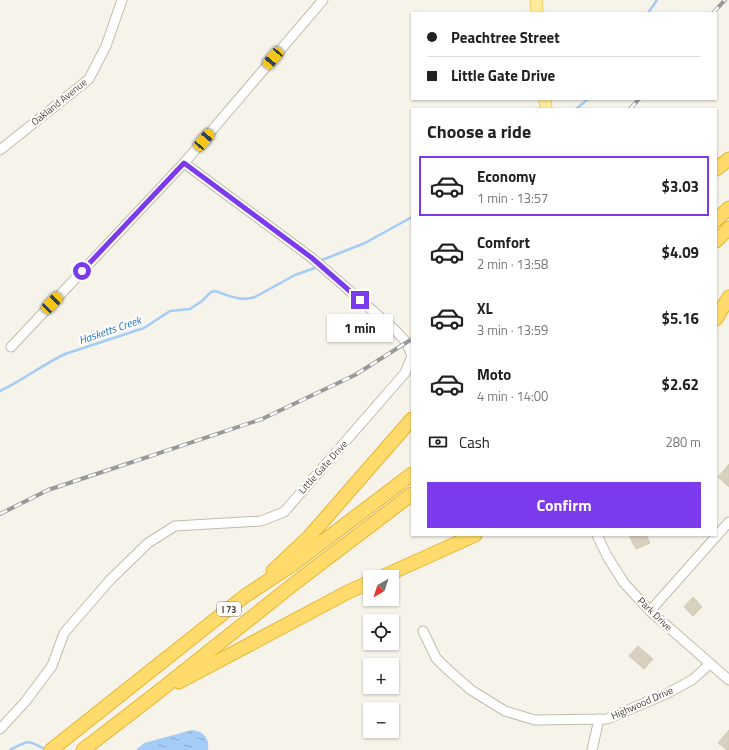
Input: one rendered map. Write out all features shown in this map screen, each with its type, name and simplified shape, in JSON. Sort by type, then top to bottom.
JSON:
[{"type":"highway","points":[[717,168],[729,159]]},
{"type":"highway","points":[[717,219],[729,208]]},
{"type":"highway","points":[[717,240],[729,228]]},
{"type":"highway","points":[[717,317],[729,297]]},
{"type":"highway","points":[[245,596],[309,537],[411,420]]},
{"type":"highway","name":"I 73","points":[[51,750],[245,596],[292,565],[411,475]]},
{"type":"highway","name":"I 73","points":[[82,750],[153,696],[258,611],[411,495]]},
{"type":"highway","points":[[398,570],[473,536]]},
{"type":"highway","points":[[153,696],[363,585]]},
{"type":"main road","points":[[536,0],[537,12]]},
{"type":"street","name":"Oakland Avenue","points":[[0,150],[89,79],[106,46],[122,0]]},
{"type":"street","points":[[11,347],[184,163],[323,0]]},
{"type":"street","name":"Little Gate Drive","points":[[184,163],[312,258],[396,331],[407,343],[411,353]]},
{"type":"street","name":"Little Gate Drive","points":[[0,729],[25,702],[52,666],[64,633],[110,580],[148,543],[175,526],[261,521],[284,512],[404,373],[411,358]]},
{"type":"street","points":[[717,536],[729,522]]},
{"type":"street","name":"Park Drive","points":[[597,536],[607,556],[624,584],[650,611],[729,680]]},
{"type":"street","points":[[650,611],[717,536]]},
{"type":"street","points":[[423,631],[436,658],[447,669],[471,690],[505,711],[535,720],[599,719]]},
{"type":"street","name":"Highwood Drive","points":[[592,750],[599,719],[607,719],[666,694],[692,680],[710,664]]},
{"type":"water","points":[[192,730],[205,736],[208,742],[208,750],[136,750],[144,743]]},
{"type":"building","points":[[729,464],[729,487],[718,477]]},
{"type":"building","points":[[630,536],[646,536],[650,543],[636,549]]},
{"type":"building","points":[[693,597],[702,607],[693,616],[684,607]]},
{"type":"building","points":[[638,646],[653,659],[644,669],[629,656]]},
{"type":"building","points":[[729,730],[729,750],[727,750],[718,743]]},
{"type":"waterway","name":"Hasketts Creek","points":[[649,12],[657,0]]},
{"type":"waterway","name":"Hasketts Creek","points":[[577,108],[587,100]]},
{"type":"waterway","name":"Hasketts Creek","points":[[322,260],[365,243],[411,218]]},
{"type":"waterway","name":"Hasketts Creek","points":[[0,391],[65,354],[144,328],[170,311],[190,309],[202,301],[211,292],[215,291],[245,299],[255,297],[295,275],[315,268]]},
{"type":"waterway","points":[[10,750],[28,742],[47,750]]},
{"type":"railway","points":[[714,12],[725,0]]},
{"type":"railway","points":[[631,108],[638,100]]},
{"type":"railway","points":[[0,514],[48,490],[262,419],[355,375],[411,340]]},
{"type":"route","points":[[82,271],[184,163],[312,258],[360,300]]}]
